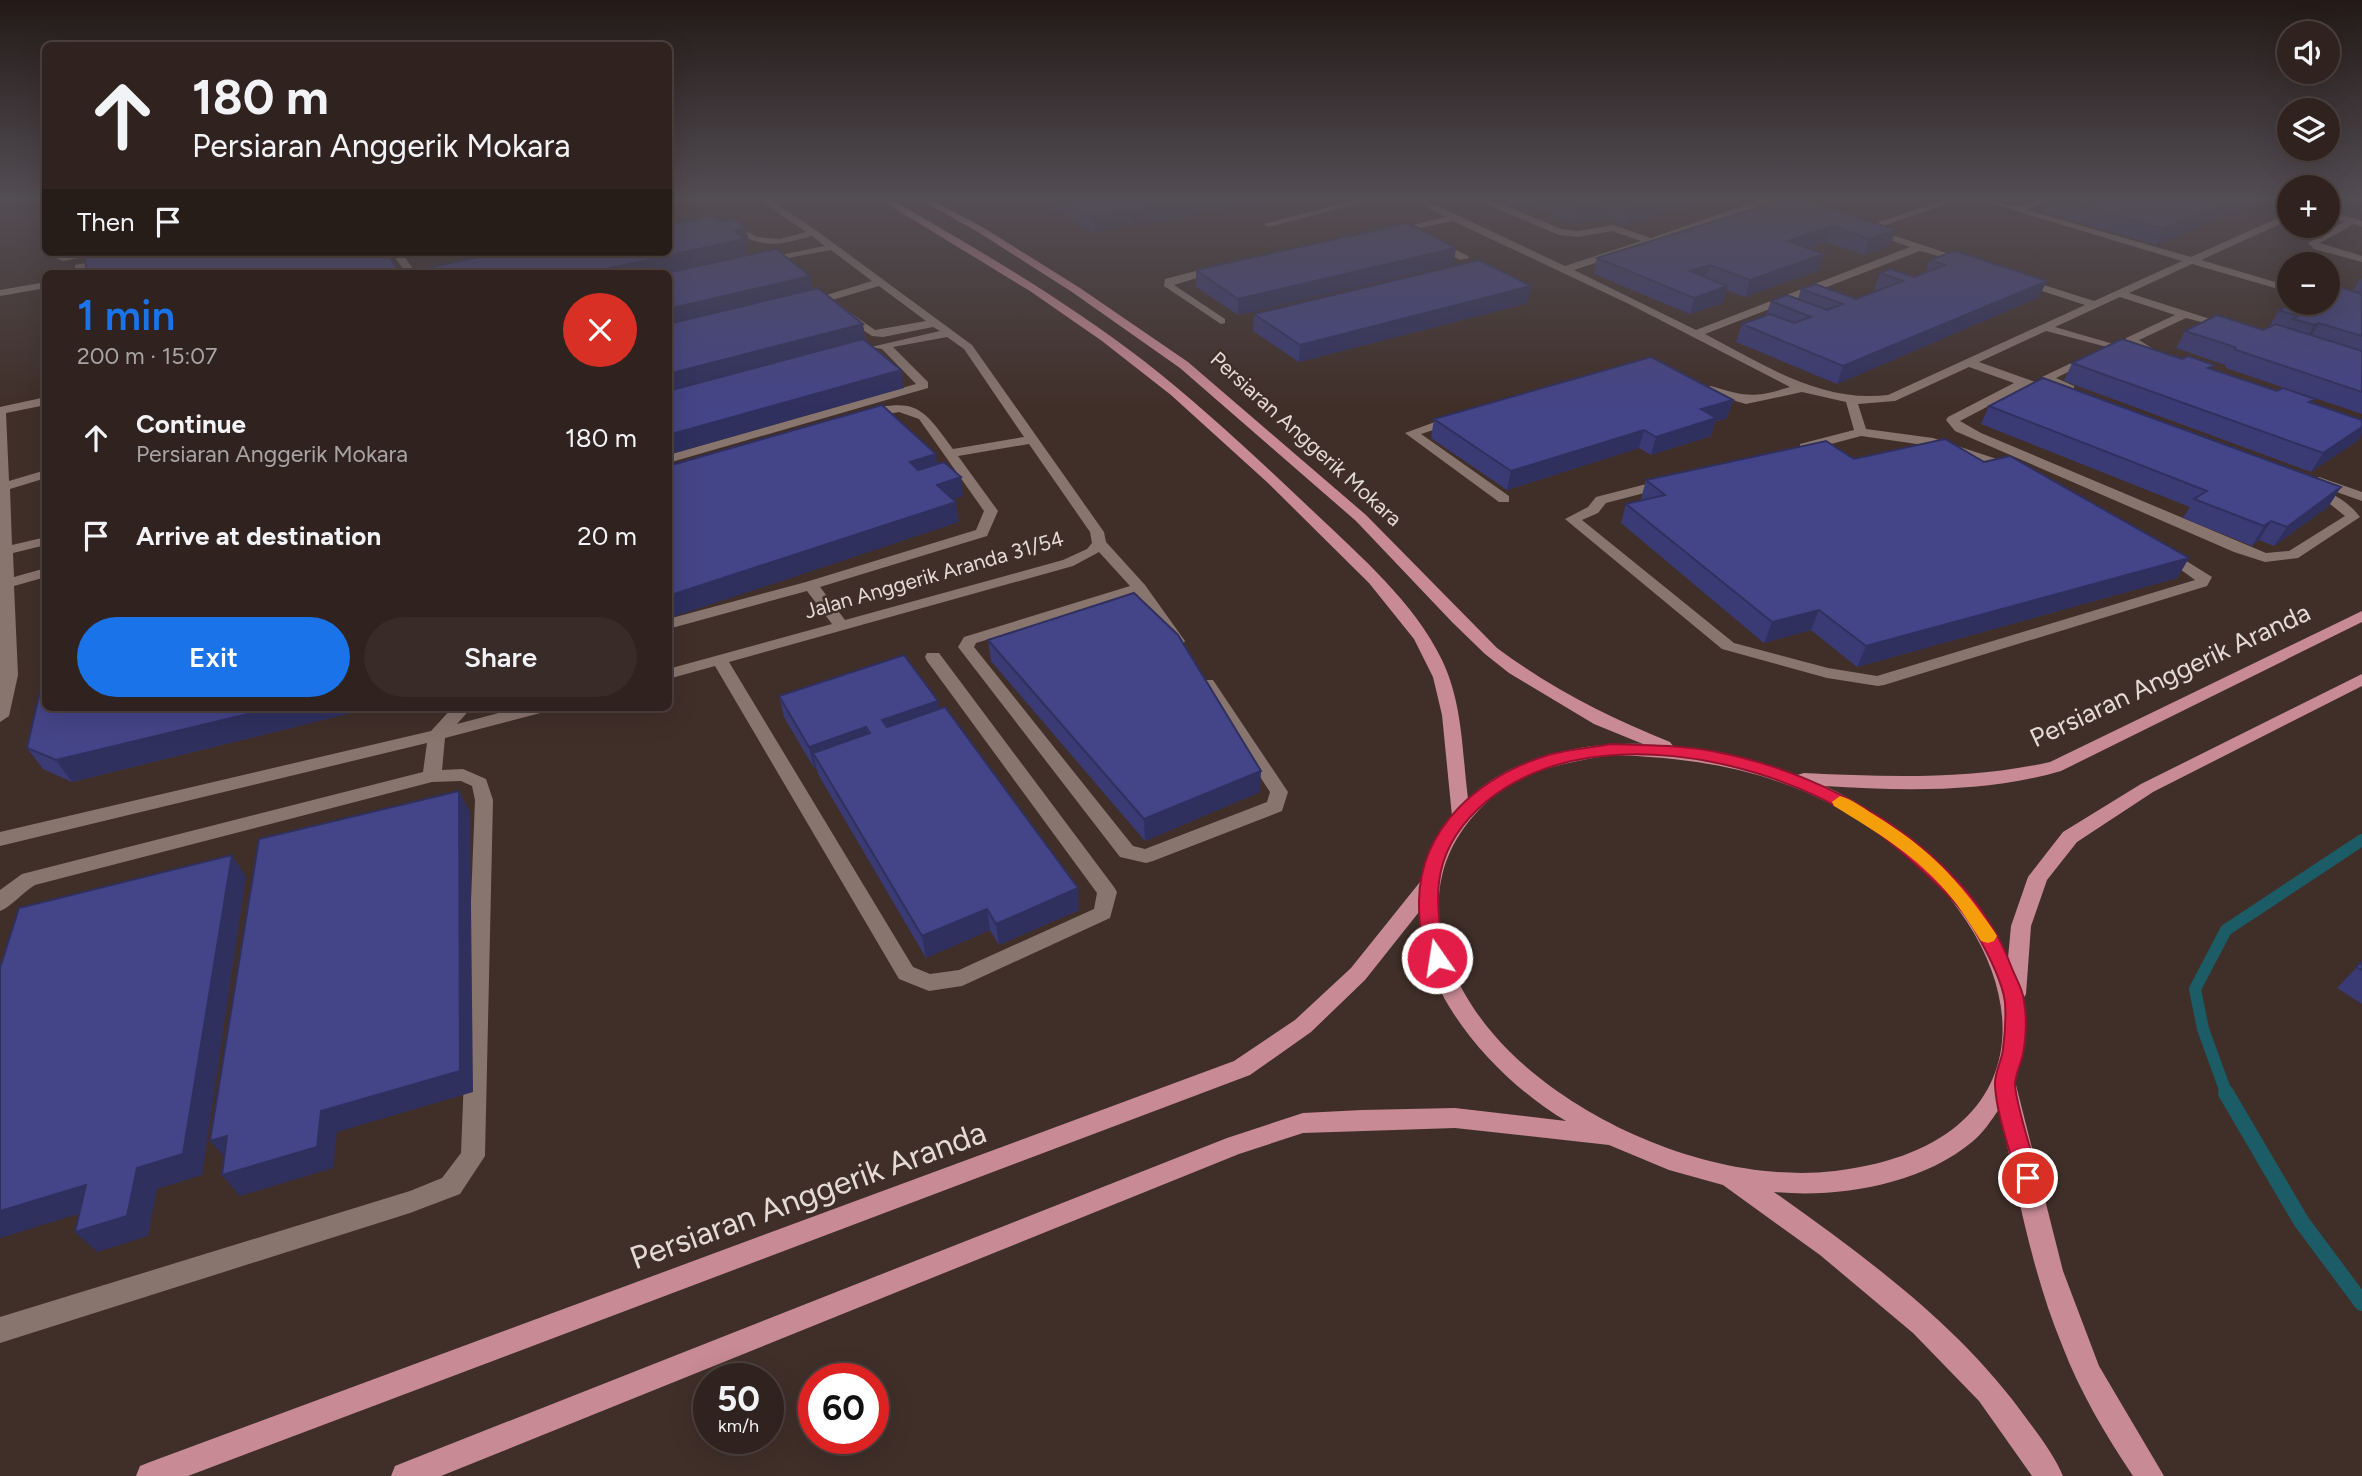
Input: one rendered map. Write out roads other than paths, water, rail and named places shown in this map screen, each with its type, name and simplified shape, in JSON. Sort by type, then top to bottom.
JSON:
[{"type":"main road","points":[[999,268],[1127,355],[1246,455],[1342,546],[1412,626],[1433,660],[1455,732],[1455,774],[1460,814]]},
{"type":"main road","name":"Persiaran Anggerik Mokara","points":[[1041,268],[1184,365],[1361,518],[1491,651],[1600,720],[1676,751]]},
{"type":"main road","name":"Persiaran Anggerik Aranda","points":[[1790,779],[1859,783],[1949,782],[2010,778],[2055,767],[2362,616]]},
{"type":"main road","points":[[2015,1000],[1997,954],[1980,921],[1956,891],[1928,863],[1863,814],[1790,779],[1740,763],[1676,751],[1611,749],[1552,760],[1500,782],[1460,814],[1445,835],[1434,859],[1428,886],[1428,921],[1437,958],[1455,997],[1482,1036],[1519,1073],[1564,1108],[1616,1138],[1671,1161],[1730,1176],[1822,1183],[1904,1168],[1967,1133],[2005,1083],[2014,1052],[2021,926],[2038,877],[2070,837],[2147,788],[2362,680]]},
{"type":"main road","name":"Persiaran Anggerik Aranda","points":[[150,1476],[1242,1068],[1303,1026],[1358,974],[1428,886]]},
{"type":"main road","points":[[2005,1083],[2039,1225],[2064,1313],[2088,1374],[2122,1434],[2150,1476]]},
{"type":"main road","points":[[405,1476],[1235,1145],[1303,1123],[1455,1118],[1616,1138]]},
{"type":"main road","points":[[1730,1176],[1808,1230],[1945,1344],[1982,1383],[2049,1476]]},
{"type":"street","name":"Jalan Anggerik Aranda 31/54","points":[[672,673],[840,624],[1068,563],[1092,552],[1099,543],[1097,533],[968,347],[861,268]]},
{"type":"street","points":[[1221,321],[1169,286],[1169,281],[1223,268]]},
{"type":"street","points":[[1559,268],[1802,388],[1851,400],[1891,398],[2174,268]]},
{"type":"street","points":[[1564,270],[1571,268]]},
{"type":"street","points":[[1693,335],[1866,268]]},
{"type":"street","points":[[2214,268],[2277,286]]},
{"type":"street","points":[[2007,276],[2094,305]]},
{"type":"street","points":[[880,282],[819,300],[872,333],[883,334],[935,323]]},
{"type":"street","points":[[0,293],[42,286]]},
{"type":"street","points":[[2118,293],[2235,330]]},
{"type":"street","points":[[2166,356],[2130,340],[2184,315]]},
{"type":"street","points":[[2043,327],[2114,346],[2153,360]]},
{"type":"street","points":[[867,348],[949,333]]},
{"type":"street","points":[[672,458],[924,385],[885,346]]},
{"type":"street","points":[[1967,362],[2080,398],[2048,377],[2114,346]]},
{"type":"street","points":[[2025,382],[1952,420],[1960,428],[1976,436],[2265,558],[2292,555],[2353,516],[2336,501],[2297,486]]},
{"type":"street","points":[[1701,385],[1732,400],[1749,402],[1802,388]]},
{"type":"street","points":[[1851,400],[1861,432]]},
{"type":"street","points":[[0,716],[10,675],[0,411],[42,402]]},
{"type":"street","points":[[672,469],[878,411],[900,408],[923,416],[991,511],[982,533],[811,585],[672,623]]},
{"type":"street","points":[[1471,414],[1411,433],[1504,499]]},
{"type":"street","points":[[1796,449],[1861,432],[1933,442],[2004,465],[2026,476]]},
{"type":"street","points":[[950,453],[1034,439]]},
{"type":"street","points":[[3,487],[42,475]]},
{"type":"street","points":[[2311,478],[2362,497]]},
{"type":"street","points":[[1679,480],[1601,500],[1593,510],[1572,519],[1728,646],[1826,673],[1878,681],[2202,583],[2204,577],[2149,543]]},
{"type":"street","points":[[5,551],[42,542]]},
{"type":"street","points":[[1099,543],[1140,588],[1279,792],[1275,806],[1146,856],[1128,852],[966,647],[970,640],[1140,588]]},
{"type":"street","points":[[6,584],[42,573]]},
{"type":"street","points":[[811,585],[840,624]]},
{"type":"street","points":[[720,660],[906,973],[929,983],[962,978],[1103,913],[1107,892],[933,657]]},
{"type":"street","points":[[432,776],[437,735],[459,711]]},
{"type":"street","points":[[0,839],[527,711]]},
{"type":"street","points":[[0,903],[13,888],[29,879],[432,776],[463,775],[480,783],[484,800],[473,1156],[451,1186],[410,1202],[0,1330]]},
{"type":"waterway","points":[[2227,1094],[2203,1029],[2195,989],[2226,930],[2362,840]]},
{"type":"waterway","points":[[2227,1094],[2301,1221],[2362,1303]]}]
